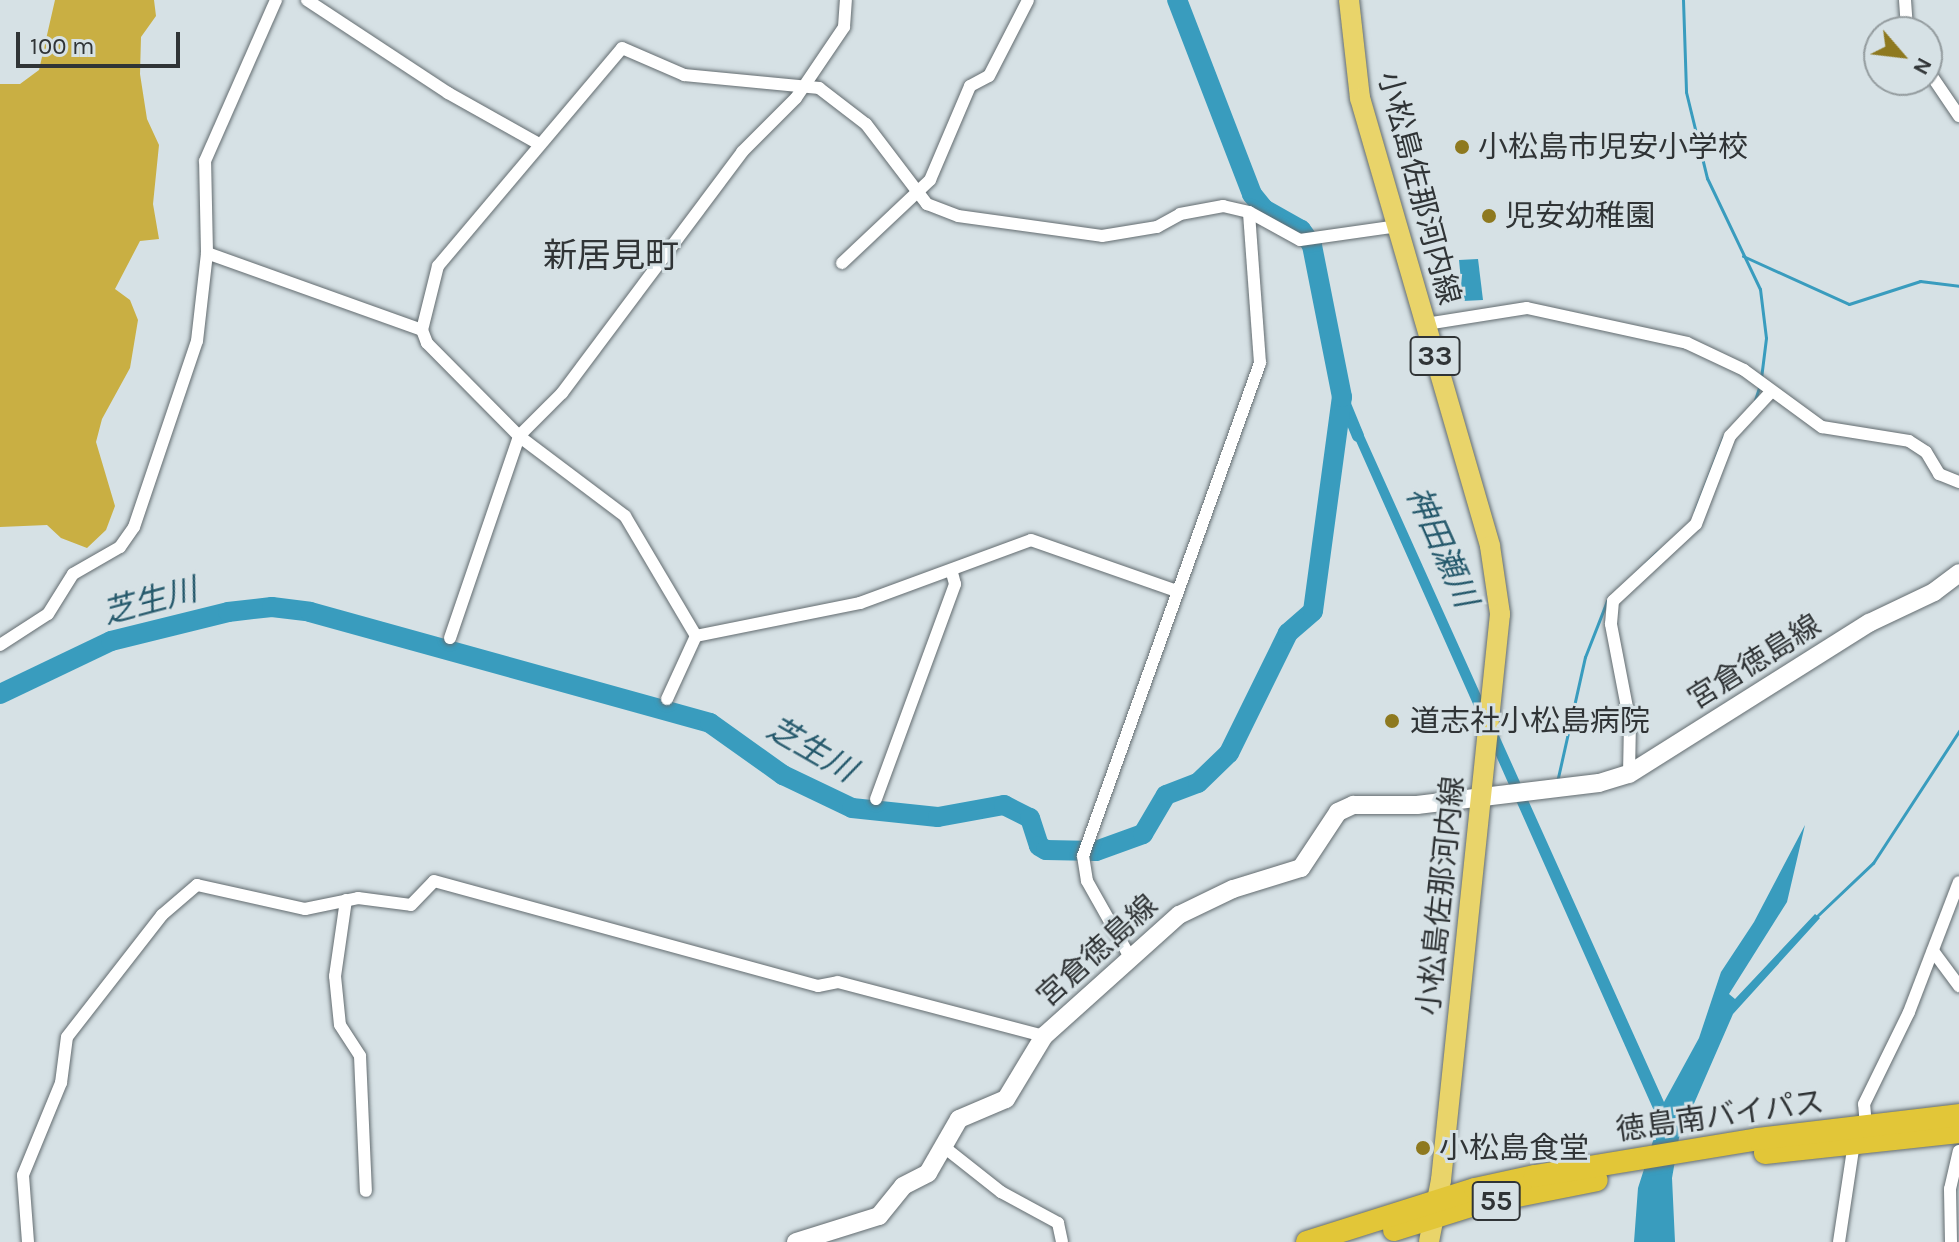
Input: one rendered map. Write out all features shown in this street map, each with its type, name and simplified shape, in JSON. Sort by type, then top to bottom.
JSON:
[{"type":"highway","name":"徳島南バイパス","points":[[1307,1242],[1640,1164],[1860,1134],[1959,1115]]},
{"type":"highway","name":"徳島南バイパス","points":[[1860,1134],[1959,1132]]},
{"type":"highway","name":"徳島南バイパス","points":[[1357,1242],[1435,1210]]},
{"type":"main road","name":"小松島佐那河内線","points":[[1349,0],[1360,98],[1490,546],[1500,614],[1492,716],[1429,1242]]},
{"type":"main road","name":"宮倉徳島線","points":[[796,1242],[879,1216],[903,1186],[928,1173],[968,1112],[1006,1099],[1044,1036],[1179,915],[1233,889],[1301,868],[1338,812],[1353,805],[1417,805],[1509,790],[1599,783],[1629,774],[1869,623],[1934,592],[1959,573]]},
{"type":"street","points":[[0,645],[48,614],[77,570],[129,539],[192,360],[207,253],[205,161],[276,0]]},
{"type":"street","points":[[307,0],[424,78],[539,144]]},
{"type":"street","points":[[450,638],[519,436],[562,393],[742,152],[805,83],[844,27],[846,0]]},
{"type":"street","points":[[842,263],[918,192],[947,147],[970,86],[989,76],[1028,0]]},
{"type":"street","points":[[696,636],[625,516],[519,436],[427,343],[422,330],[438,266],[622,48],[684,75],[805,83],[866,124],[927,204],[958,216],[1102,236],[1157,227],[1197,210],[1223,206],[1249,212],[1310,239],[1398,226]]},
{"type":"street","points":[[1943,92],[1959,116]]},
{"type":"street","points":[[1131,959],[1087,881],[1084,851],[1260,363],[1249,212]]},
{"type":"street","points":[[207,253],[422,330]]},
{"type":"street","points":[[1426,324],[1527,308],[1704,348],[1744,370],[1770,393],[1822,427],[1909,441],[1926,452],[1939,474],[1959,482]]},
{"type":"street","points":[[1629,774],[1630,723],[1611,624],[1613,601],[1696,524],[1730,436],[1770,393]]},
{"type":"street","points":[[696,636],[860,603],[952,573],[1031,540],[1177,591]]},
{"type":"street","points":[[876,799],[955,584],[952,573]]},
{"type":"street","points":[[667,699],[696,636]]},
{"type":"street","points":[[28,1242],[23,1175],[61,1083],[67,1037],[162,915],[197,885],[305,909],[346,900],[411,905],[434,881],[818,986],[838,982],[1044,1036]]},
{"type":"street","points":[[1839,1242],[1864,1104],[1933,951],[1959,882]]},
{"type":"street","points":[[346,900],[335,976],[340,1025],[360,1056],[366,1191]]},
{"type":"street","points":[[1933,951],[1959,986]]},
{"type":"street","points":[[944,1147],[1001,1192],[1058,1223],[1064,1231],[1062,1242]]},
{"type":"street","points":[[1951,1242],[1950,1189],[1959,1151]]},
{"type":"shaded area","points":[[55,0],[154,0],[156,16],[141,37],[140,74],[147,119],[159,145],[153,204],[159,239],[140,241],[115,289],[130,300],[138,320],[130,368],[102,419],[96,442],[115,506],[106,530],[87,548],[61,538],[47,525],[0,527],[0,84],[20,84],[39,70]]},
{"type":"water","points":[[1478,259],[1483,300],[1463,301],[1459,260]]},
{"type":"water","points":[[1357,420],[1664,1102],[1699,1038],[1721,972],[1754,922],[1805,825],[1787,902],[1729,994],[1735,999],[1815,914],[1820,918],[1733,1014],[1679,1138],[1672,1178],[1675,1242],[1634,1242],[1638,1188],[1659,1122],[1348,423]]},
{"type":"waterway","name":"芝生川","points":[[0,694],[111,641],[228,612],[272,607],[310,612],[710,723],[783,775],[852,808],[938,817],[1004,805],[1030,818],[1039,846],[1046,850],[1096,851],[1143,834],[1166,795],[1198,783],[1229,753],[1288,633],[1313,611],[1342,397],[1312,245],[1301,230],[1264,209],[1252,194],[1177,0]]},
{"type":"waterway","points":[[1683,0],[1686,92],[1707,178],[1760,289],[1766,338],[1761,378]]},
{"type":"waterway","name":"神田瀬川","points":[[1743,256],[1849,304],[1920,281],[1959,286]]},
{"type":"waterway","points":[[1755,400],[1760,385]]},
{"type":"waterway","name":"神田瀬川","points":[[1342,397],[1358,436]]},
{"type":"waterway","points":[[1695,511],[1724,436]]},
{"type":"waterway","points":[[1557,782],[1585,657],[1607,601],[1658,551]]},
{"type":"waterway","name":"神田瀬川","points":[[1816,917],[1873,863],[1959,731]]},
{"type":"place","name":"小松島市児安小学校","points":[[1462,147]]},
{"type":"place","name":"児安幼稚園","points":[[1489,216]]},
{"type":"place","name":"道志社小松島病院","points":[[1392,721]]},
{"type":"place","name":"小松島食堂","points":[[1423,1148]]},
{"type":"district","name":"新居見町","points":[[611,257]]}]
